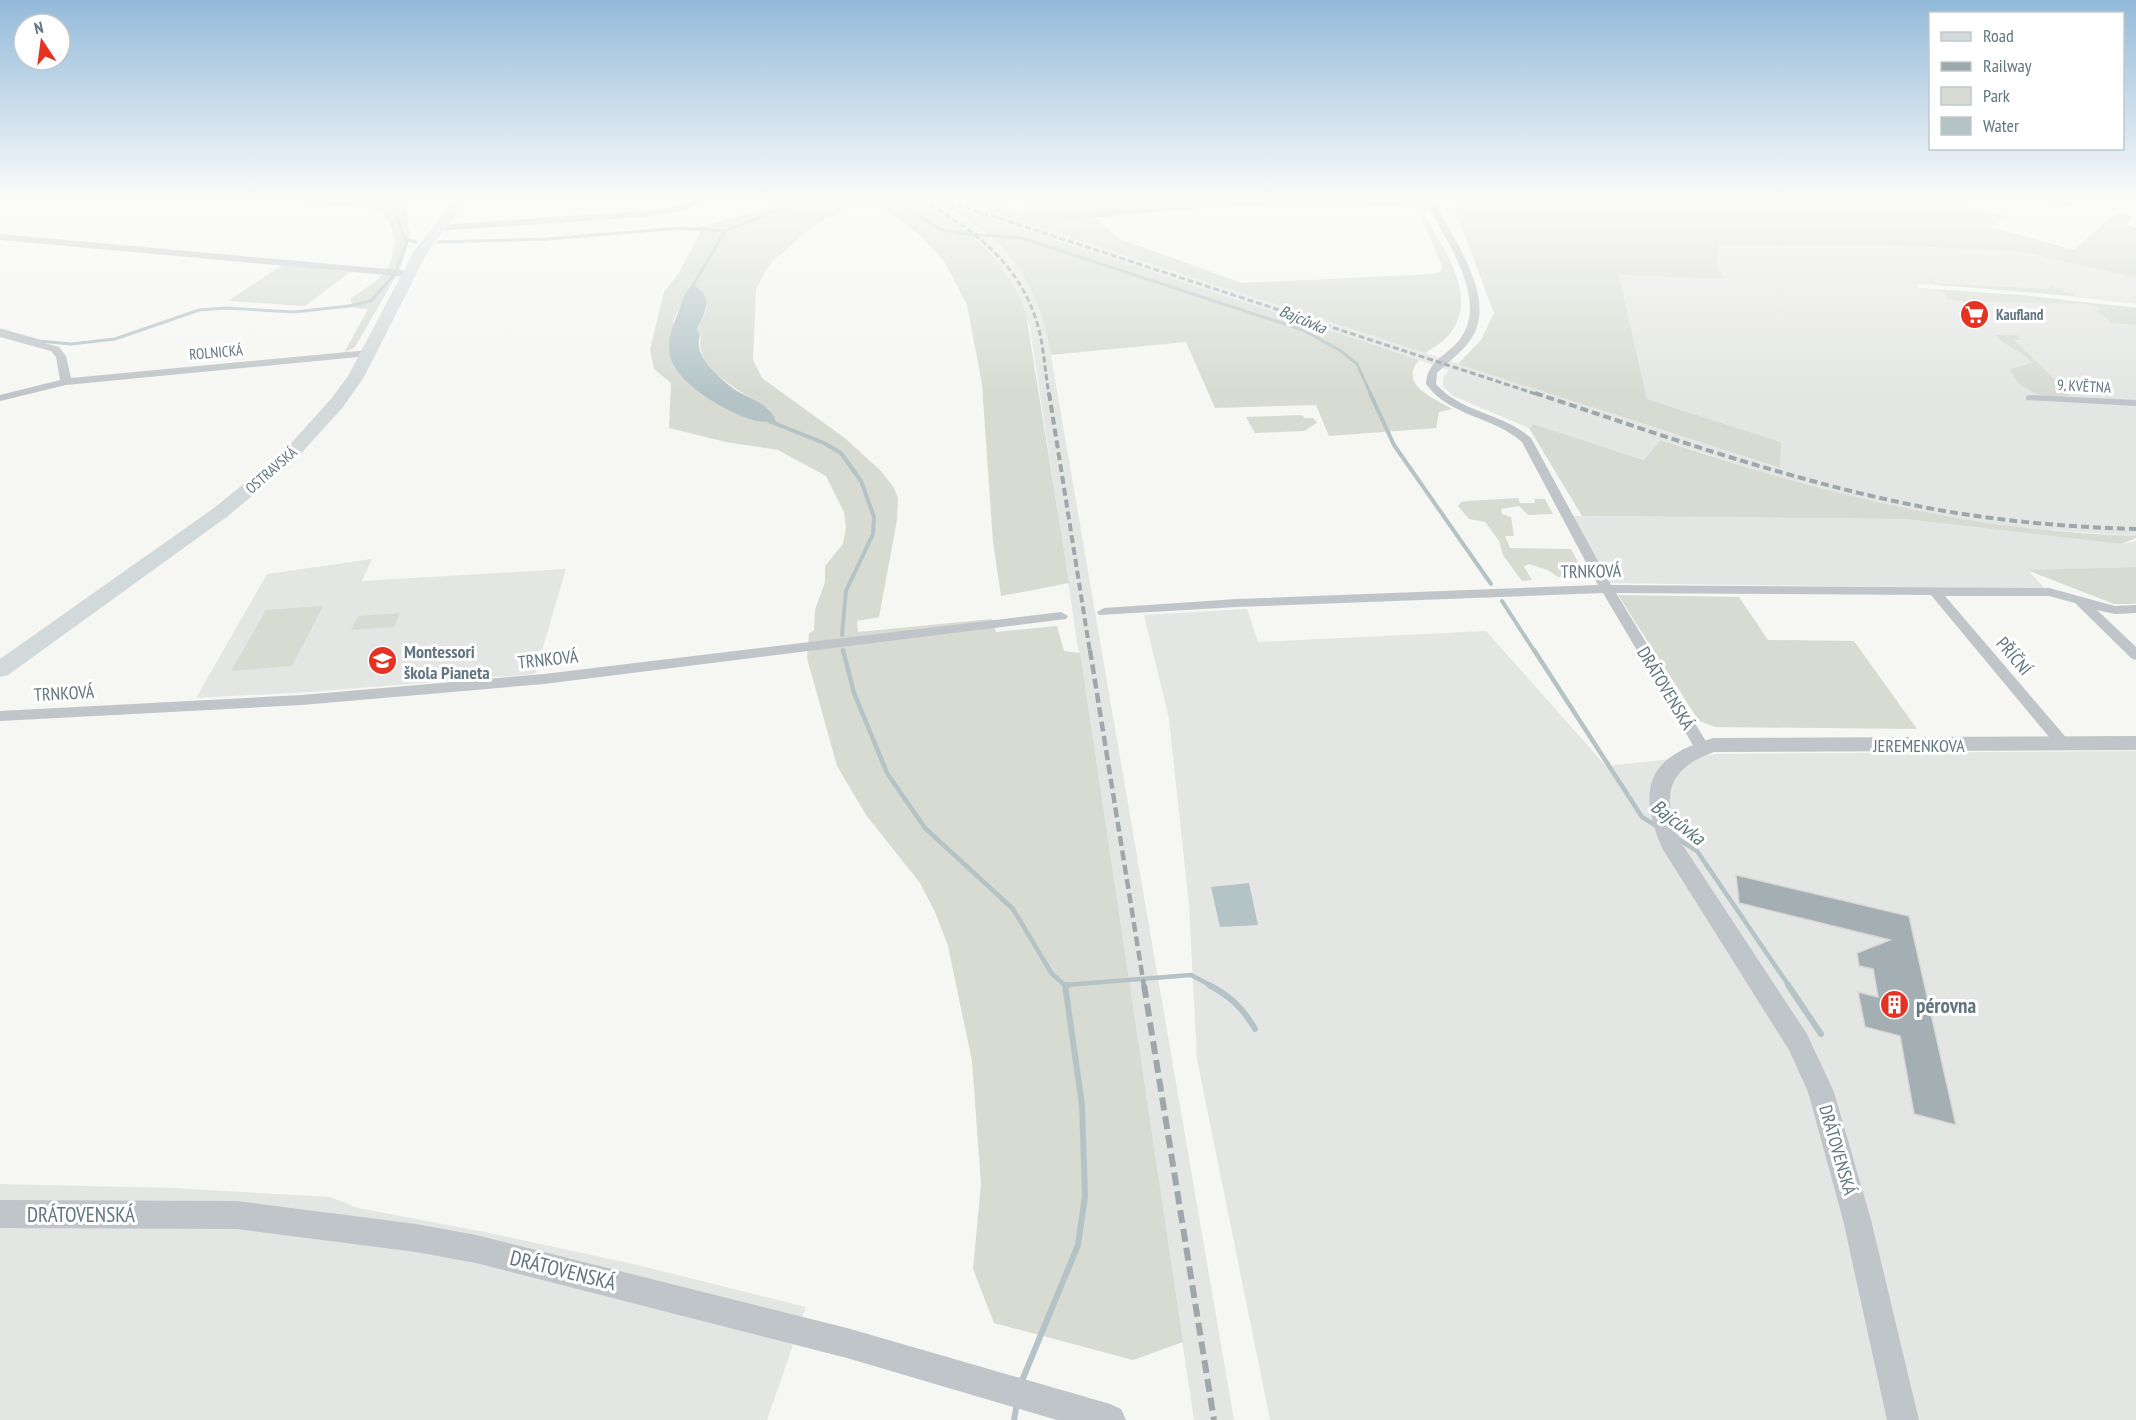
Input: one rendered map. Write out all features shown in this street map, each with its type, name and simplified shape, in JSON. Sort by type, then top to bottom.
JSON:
[{"type":"main road","name":"OSTRAVSKÁ","points":[[0,670],[168,552],[290,455],[337,403],[369,353],[416,262]]},
{"type":"street","points":[[280,262],[410,274]]},
{"type":"street","name":"DRÁTOVENSKÁ","points":[[1461,262],[1476,302],[1476,316],[1470,332],[1436,368],[1430,380],[1438,393],[1454,404],[1505,423],[1519,431],[1527,440],[1607,589],[1702,748],[1675,762],[1661,781],[1657,803],[1660,821],[1673,848],[1798,1042],[1821,1092],[1857,1220],[1903,1420]]},
{"type":"street","points":[[0,334],[56,349],[61,356],[66,382]]},
{"type":"street","name":"ROLNICKÁ","points":[[0,398],[66,382],[369,353]]},
{"type":"street","name":"9. KVĚTNA","points":[[2030,398],[2136,403]]},
{"type":"street","name":"TRNKOVÁ","points":[[1104,612],[1237,603],[1607,589],[2049,592],[2115,610],[2136,609]]},
{"type":"street","name":"PŘÍČNÍ","points":[[1935,592],[2064,745]]},
{"type":"street","points":[[2078,599],[2136,655]]},
{"type":"street","name":"TRNKOVÁ","points":[[0,716],[302,700],[536,680],[1061,616]]},
{"type":"street","name":"JEREMENKOVA","points":[[1702,748],[1727,744],[2064,745],[2136,743]]},
{"type":"street","name":"DRÁTOVENSKÁ","points":[[0,1214],[237,1215],[456,1245],[536,1262],[847,1343],[1110,1420]]},
{"type":"shaded area","points":[[988,262],[1014,262],[1038,300],[1046,327],[1234,1420],[1194,1420],[1030,328],[1022,302]]},
{"type":"shaded area","points":[[1121,262],[1146,262],[1779,468],[1781,442],[1647,399],[1619,275],[1724,279],[1716,266],[1717,262],[2067,262],[2136,278],[2136,304],[2015,290],[1917,284],[1919,288],[2021,295],[2136,308],[2136,536],[2022,528],[1933,515],[1811,487],[1662,440],[1645,460],[1533,424],[1529,428],[1453,396],[1443,386],[1443,378],[1449,370]]},
{"type":"shaded area","points":[[1569,516],[1905,519],[2121,544],[2136,541],[2136,567],[2028,570],[2045,589],[1604,583]]},
{"type":"shaded area","points":[[372,559],[362,581],[566,569],[535,674],[308,692],[196,698],[267,574]]},
{"type":"shaded area","points":[[1247,609],[1258,642],[1486,631],[1606,766],[1718,754],[2136,751],[2136,1420],[1270,1420],[1197,1059],[1189,905],[1169,719],[1144,615]]},
{"type":"shaded area","points":[[0,1184],[172,1188],[330,1197],[358,1208],[485,1232],[633,1264],[806,1307],[767,1420],[0,1420]]},
{"type":"green space","points":[[402,262],[355,347],[344,353],[368,309],[354,308],[350,299],[378,279],[390,263]]},
{"type":"green space","points":[[685,262],[772,262],[756,290],[753,360],[762,378],[846,439],[881,471],[894,488],[898,498],[897,520],[879,617],[857,621],[858,632],[992,619],[996,632],[1057,626],[1064,651],[1080,653],[1183,1342],[1133,1360],[994,1323],[973,1269],[981,1184],[972,1061],[948,946],[935,912],[920,883],[866,815],[837,766],[807,658],[809,633],[814,631],[815,610],[825,582],[825,566],[843,544],[846,527],[844,512],[826,476],[778,450],[726,442],[669,428],[671,383],[654,369],[650,349],[664,292]],"holes":[[[690,286],[707,308],[697,329],[705,361],[714,371],[736,389],[770,410],[727,409],[692,386],[679,373],[673,321]]]},
{"type":"green space","points":[[945,262],[997,262],[1010,280],[1026,314],[1069,583],[1001,596],[993,542],[982,384],[967,305]]},
{"type":"green space","points":[[1014,262],[1123,262],[1419,360],[1414,369],[1415,384],[1428,395],[1452,409],[1439,412],[1436,428],[1329,436],[1316,405],[1215,408],[1186,342],[1051,355],[1045,326],[1025,279]]},
{"type":"green space","points":[[1146,262],[1184,262],[1241,283],[1434,274],[1441,271],[1440,262],[1450,262],[1460,289],[1461,306],[1457,321],[1448,336],[1425,353]]},
{"type":"green space","points":[[1475,262],[1717,262],[1716,266],[1725,279],[1619,275],[1647,399],[1781,442],[1780,468],[1458,364],[1481,340],[1494,313]]},
{"type":"green space","points":[[2067,262],[2136,262],[2136,278]]},
{"type":"green space","points":[[282,265],[350,272],[305,306],[228,301]]},
{"type":"green space","points":[[1932,279],[1934,283],[2051,289],[2049,286],[2071,294],[2072,291],[2075,296],[1938,285],[1929,282]]},
{"type":"green space","points":[[1925,289],[2021,295],[2136,308],[2136,325],[2112,323],[2095,310],[2101,310],[2098,307],[2086,304],[1956,301],[1945,298],[1948,296],[1941,291]]},
{"type":"green space","points":[[1995,335],[2017,335],[2022,340],[2014,340],[2055,380],[2063,380],[2070,395],[2043,396],[2026,389],[2014,377],[2010,369],[2032,363]]},
{"type":"green space","points":[[1301,415],[1305,418],[1313,418],[1317,423],[1304,431],[1255,433],[1246,417]]},
{"type":"green space","points":[[1533,424],[1644,460],[1661,440],[1779,477],[1895,506],[2013,526],[2074,533],[2136,536],[2136,538],[2121,544],[1905,519],[1582,516],[1529,428]]},
{"type":"green space","points":[[1518,498],[1520,503],[1535,503],[1534,499],[1545,499],[1553,514],[1528,515],[1519,506],[1501,509],[1502,514],[1511,517],[1514,536],[1505,536],[1510,548],[1571,549],[1582,570],[1579,574],[1558,577],[1548,570],[1528,564],[1524,567],[1532,580],[1522,581],[1503,555],[1499,541],[1485,522],[1469,519],[1458,506],[1461,502],[1468,501]]},
{"type":"green space","points":[[2136,567],[2136,604],[2114,604],[2027,570]]},
{"type":"green space","points":[[1618,595],[1739,597],[1768,640],[1854,641],[1917,729],[1716,727],[1699,721]]},
{"type":"green space","points":[[323,606],[292,666],[231,671],[266,610]]},
{"type":"green space","points":[[400,613],[394,627],[351,630],[358,616]]},
{"type":"water","points":[[693,285],[704,294],[706,299],[705,310],[697,329],[703,358],[729,385],[770,411],[776,423],[743,417],[707,398],[686,381],[672,362],[669,350],[670,337],[687,290]]},
{"type":"water","points":[[1249,883],[1258,925],[1220,927],[1211,887]]},
{"type":"building","name":"pérovna","points":[[1736,875],[1909,916],[1956,1125],[1914,1114],[1900,1036],[1865,1027],[1858,992],[1878,997],[1873,969],[1859,966],[1857,953],[1890,940],[1739,903]]},
{"type":"waterway","points":[[397,268],[399,262]]},
{"type":"waterway","points":[[692,291],[693,285],[706,262]]},
{"type":"waterway","name":"Bajcůvka","points":[[1096,262],[1303,330],[1341,351],[1357,364],[1371,395]]},
{"type":"waterway","points":[[0,330],[39,341],[71,344],[115,339],[199,310],[226,308],[294,312],[349,306],[371,301],[394,275]]},
{"type":"waterway","name":"Bajcůvka","points":[[1370,393],[1394,445],[1491,584]]},
{"type":"waterway","points":[[769,421],[824,443],[841,453],[861,481],[874,517],[873,534],[846,591],[842,635]]},
{"type":"waterway","name":"Bajcůvka","points":[[1502,601],[1535,652]]},
{"type":"waterway","points":[[843,650],[854,693],[887,773],[925,828],[1013,909],[1052,974],[1065,985]]},
{"type":"waterway","name":"Bajcůvka","points":[[1534,650],[1642,817],[1658,827]]},
{"type":"waterway","name":"Bajcůvka","points":[[1678,839],[1697,851],[1789,986]]},
{"type":"waterway","points":[[1065,985],[1191,975],[1212,986]]},
{"type":"waterway","points":[[1021,1383],[1078,1245],[1085,1196],[1082,1105],[1065,985]]},
{"type":"waterway","points":[[1209,985],[1235,1003],[1255,1029]]},
{"type":"waterway","name":"Bajcůvka","points":[[1788,985],[1821,1034]]},
{"type":"waterway","points":[[1014,1420],[1017,1403]]},
{"type":"railway","points":[[1003,262],[1030,303],[1038,326],[1049,395]]},
{"type":"railway","points":[[1133,262],[1539,395]]},
{"type":"railway","points":[[1049,393],[1090,652]]},
{"type":"railway","points":[[1535,393],[1778,472],[1878,497],[1954,513],[2006,520],[2136,529]]},
{"type":"railway","points":[[1090,650],[1144,986]]},
{"type":"railway","points":[[1144,985],[1214,1420]]},
{"type":"place","name":"Kaufland","points":[[1975,314]]},
{"type":"place","name":"Montessori škola Pianeta","points":[[383,661]]},
{"type":"place","name":"pérovna","points":[[1895,1005]]}]
